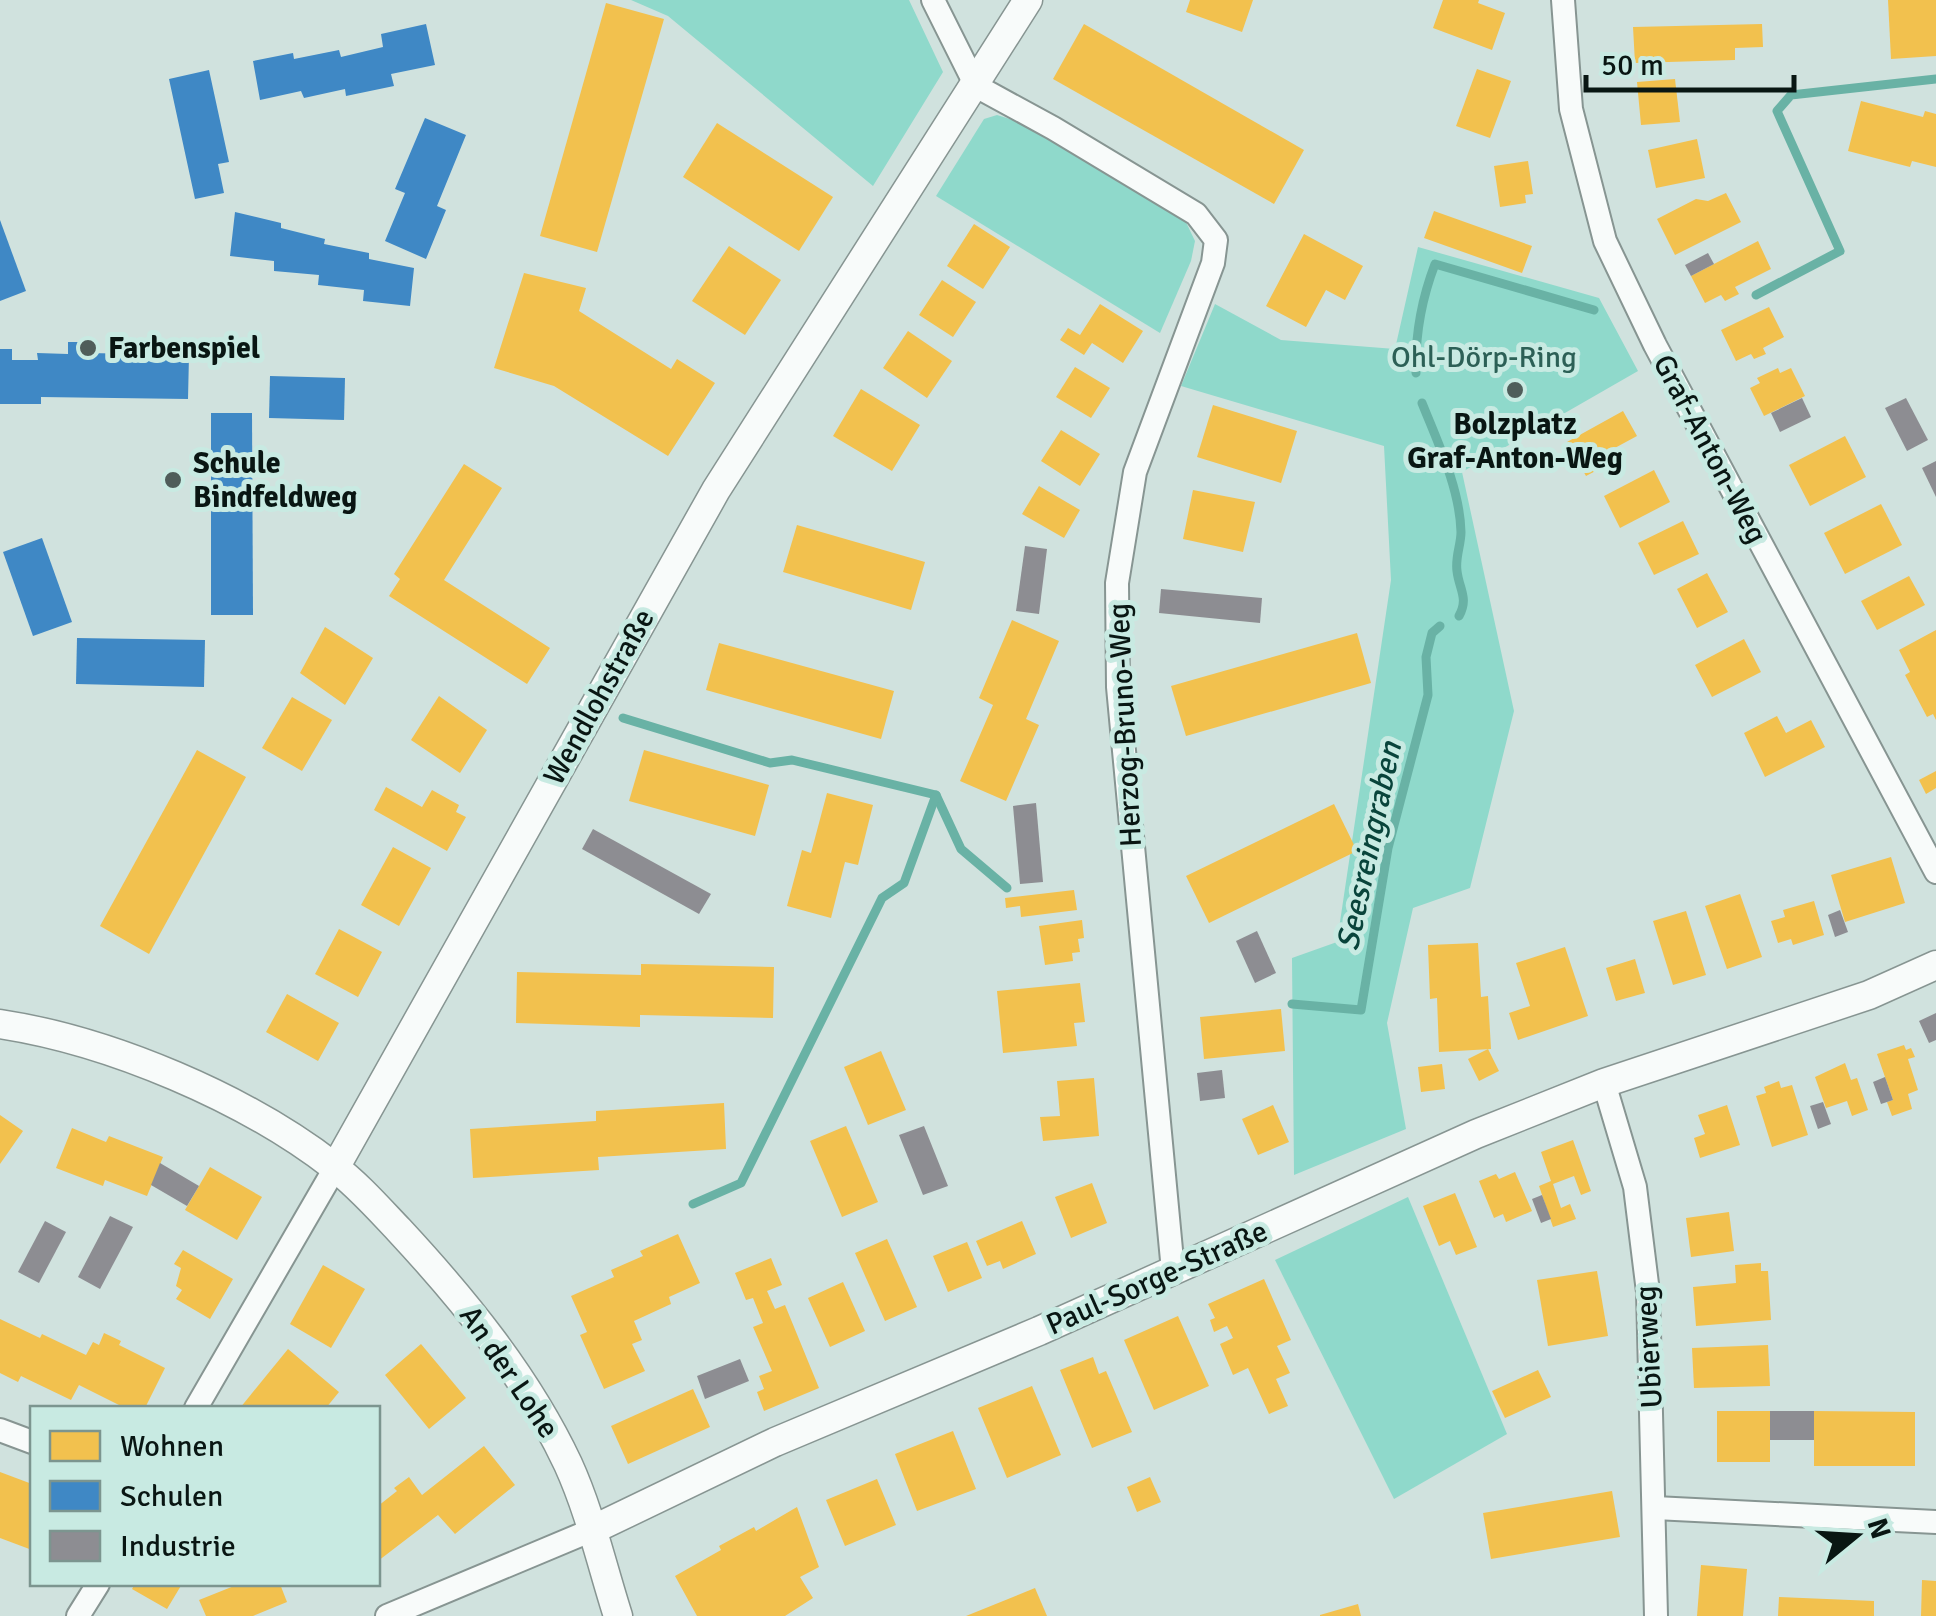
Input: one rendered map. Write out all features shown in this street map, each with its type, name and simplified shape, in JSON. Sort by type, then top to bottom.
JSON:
[{"type":"street","points":[[933,0],[976,86]]},
{"type":"street","name":"Wendlohstraße","points":[[197,1406],[336,1168],[716,490],[1028,0]]},
{"type":"street","name":"Graf-Anton-Weg","points":[[1563,0],[1571,109],[1605,240],[1655,346],[1936,872]]},
{"type":"street","name":"Herzog-Bruno-Weg","points":[[976,86],[1196,214],[1216,240],[1213,263],[1135,472],[1117,582],[1120,706],[1172,1271]]},
{"type":"street","name":"Paul-Sorge-Straße","points":[[387,1616],[592,1530],[775,1442],[1172,1271],[1476,1134],[1604,1083],[1869,994],[1936,965]]},
{"type":"street","name":"An der Lohe","points":[[0,1024],[137,1061],[249,1110],[336,1168],[364,1192],[446,1281],[532,1398],[559,1447],[592,1530],[618,1616]]},
{"type":"street","name":"Ubierweg","points":[[1604,1083],[1635,1187],[1648,1292],[1656,1616]]},
{"type":"street","points":[[0,1430],[30,1441]]},
{"type":"street","points":[[1656,1508],[1936,1522]]},
{"type":"street","points":[[78,1616],[97,1586]]},
{"type":"green space","points":[[631,0],[909,0],[943,72],[873,186],[668,16]]},
{"type":"green space","points":[[997,115],[1023,123],[1184,218],[1195,241],[1191,261],[1160,333],[936,196],[984,119]]},
{"type":"green space","name":"Ohl-Dörp-Ring","points":[[1418,247],[1599,298],[1638,371],[1462,472],[1514,711],[1470,888],[1413,908],[1387,1023],[1406,1129],[1294,1175],[1292,958],[1337,942],[1391,580],[1384,446],[1181,386],[1215,304],[1281,340],[1395,349]]},
{"type":"green space","points":[[1408,1197],[1507,1434],[1394,1499],[1275,1260]]},
{"type":"building: Wohnen","points":[[1190,0],[1253,0],[1242,32],[1186,12]]},
{"type":"building: Wohnen","points":[[1443,0],[1479,0],[1478,3],[1505,13],[1492,50],[1433,28]]},
{"type":"building: Wohnen","points":[[1888,0],[1936,0],[1936,56],[1891,59]]},
{"type":"building: Wohnen","points":[[606,3],[664,19],[597,252],[540,236]]},
{"type":"building: Wohnen","points":[[1084,24],[1304,150],[1274,204],[1053,79]]},
{"type":"building: Wohnen","points":[[1762,24],[1763,47],[1735,48],[1735,60],[1635,63],[1633,27]]},
{"type":"building: Wohnen","points":[[1477,69],[1511,81],[1490,138],[1456,126]]},
{"type":"building: Wohnen","points":[[1675,79],[1680,122],[1641,125],[1637,82]]},
{"type":"building: Wohnen","points":[[1861,101],[1923,117],[1925,111],[1936,114],[1936,167],[1912,161],[1910,167],[1848,151]]},
{"type":"building: Wohnen","points":[[717,123],[833,197],[799,251],[683,177]]},
{"type":"building: Wohnen","points":[[1697,139],[1705,178],[1656,188],[1648,150]]},
{"type":"building: Wohnen","points":[[1528,161],[1533,194],[1525,195],[1526,203],[1500,207],[1494,166]]},
{"type":"building: Wohnen","points":[[1726,193],[1741,222],[1675,255],[1657,219],[1696,199],[1708,201]]},
{"type":"building: Wohnen","points":[[1434,211],[1532,246],[1522,273],[1424,238]]},
{"type":"building: Wohnen","points":[[974,224],[1010,247],[983,289],[947,266]]},
{"type":"building: Wohnen","points":[[1304,234],[1363,266],[1345,300],[1326,290],[1306,327],[1266,306]]},
{"type":"building: Wohnen","points":[[1758,241],[1771,269],[1735,287],[1739,294],[1725,301],[1721,295],[1705,303],[1691,276]]},
{"type":"building: Wohnen","points":[[729,246],[781,280],[745,335],[692,301]]},
{"type":"building: Wohnen","points":[[524,273],[586,288],[579,311],[671,369],[677,359],[715,383],[668,456],[554,386],[494,368]]},
{"type":"building: Wohnen","points":[[942,280],[976,302],[953,337],[919,315]]},
{"type":"building: Wohnen","points":[[1100,304],[1143,331],[1123,363],[1092,343],[1084,355],[1060,340],[1068,328],[1080,335]]},
{"type":"building: Wohnen","points":[[1769,307],[1784,337],[1763,348],[1766,354],[1754,359],[1751,354],[1736,361],[1721,330]]},
{"type":"building: Wohnen","points":[[908,331],[952,361],[927,398],[883,368]]},
{"type":"building: Wohnen","points":[[1075,367],[1110,388],[1091,418],[1056,397]]},
{"type":"building: Wohnen","points":[[1778,368],[1780,373],[1791,368],[1805,396],[1764,416],[1750,388],[1760,383],[1757,378]]},
{"type":"building: Wohnen","points":[[861,389],[920,425],[892,471],[833,436]]},
{"type":"building: Wohnen","points":[[1213,405],[1297,431],[1281,483],[1197,457]]},
{"type":"building: Wohnen","points":[[1623,411],[1637,436],[1600,456],[1605,466],[1586,476],[1567,442]]},
{"type":"building: Wohnen","points":[[1061,430],[1100,454],[1080,486],[1041,461]]},
{"type":"building: Wohnen","points":[[1845,436],[1866,477],[1810,506],[1789,465]]},
{"type":"building: Wohnen","points":[[464,464],[502,488],[444,580],[550,648],[527,684],[389,596],[400,579],[394,574]]},
{"type":"building: Wohnen","points":[[1654,470],[1670,502],[1620,528],[1604,496]]},
{"type":"building: Wohnen","points":[[1039,486],[1080,510],[1064,538],[1022,514]]},
{"type":"building: Wohnen","points":[[1193,490],[1255,502],[1243,552],[1183,539]]},
{"type":"building: Wohnen","points":[[1881,504],[1902,545],[1845,574],[1824,533]]},
{"type":"building: Wohnen","points":[[1683,521],[1699,554],[1654,575],[1638,543]]},
{"type":"building: Wohnen","points":[[797,525],[925,562],[911,610],[783,572]]},
{"type":"building: Wohnen","points":[[1707,573],[1728,612],[1697,628],[1677,589]]},
{"type":"building: Wohnen","points":[[1909,576],[1925,605],[1877,630],[1861,601]]},
{"type":"building: Wohnen","points":[[1012,620],[1059,641],[1026,719],[1039,725],[1006,801],[960,781],[993,705],[979,698]]},
{"type":"building: Wohnen","points":[[325,627],[373,658],[345,705],[300,673]]},
{"type":"building: Wohnen","points":[[1936,630],[1936,720],[1933,714],[1927,717],[1905,675],[1910,672],[1899,650]]},
{"type":"building: Wohnen","points":[[1357,633],[1371,683],[1186,736],[1171,686]]},
{"type":"building: Wohnen","points":[[1744,639],[1761,672],[1712,697],[1695,665]]},
{"type":"building: Wohnen","points":[[719,643],[894,691],[881,739],[706,690]]},
{"type":"building: Wohnen","points":[[439,696],[487,730],[460,773],[411,740]]},
{"type":"building: Wohnen","points":[[292,697],[332,720],[302,771],[262,748]]},
{"type":"building: Wohnen","points":[[1777,716],[1786,733],[1811,720],[1825,747],[1765,777],[1744,733]]},
{"type":"building: Wohnen","points":[[197,750],[246,777],[149,954],[100,926]]},
{"type":"building: Wohnen","points":[[644,750],[769,785],[755,836],[629,801]]},
{"type":"building: Wohnen","points":[[1936,771],[1936,788],[1926,794],[1919,780]]},
{"type":"building: Wohnen","points":[[386,787],[422,807],[432,790],[459,805],[456,812],[466,817],[447,851],[374,810]]},
{"type":"building: Wohnen","points":[[827,793],[873,805],[858,865],[845,862],[831,918],[787,906],[802,850],[811,853]]},
{"type":"building: Wohnen","points":[[1334,804],[1357,851],[1209,923],[1186,876]]},
{"type":"building: Wohnen","points":[[393,847],[431,868],[399,926],[361,905]]},
{"type":"building: Wohnen","points":[[1891,857],[1905,903],[1845,922],[1831,875]]},
{"type":"building: Wohnen","points":[[1074,890],[1077,910],[1021,917],[1020,906],[1006,908],[1005,898]]},
{"type":"building: Wohnen","points":[[1740,894],[1762,957],[1727,969],[1705,906]]},
{"type":"building: Wohnen","points":[[1814,901],[1824,935],[1793,945],[1791,939],[1778,943],[1771,921],[1785,917],[1783,910]]},
{"type":"building: Wohnen","points":[[1686,911],[1706,975],[1673,985],[1653,921]]},
{"type":"building: Wohnen","points":[[1082,920],[1084,938],[1078,939],[1080,952],[1072,953],[1073,961],[1045,965],[1039,926]]},
{"type":"building: Wohnen","points":[[339,929],[382,952],[358,997],[315,974]]},
{"type":"building: Wohnen","points":[[1478,943],[1481,997],[1488,996],[1491,1049],[1439,1052],[1437,998],[1430,999],[1428,945]]},
{"type":"building: Wohnen","points":[[1565,947],[1588,1016],[1518,1040],[1509,1013],[1530,1006],[1516,963]]},
{"type":"building: Wohnen","points":[[1635,959],[1645,993],[1616,1001],[1606,968]]},
{"type":"building: Wohnen","points":[[641,964],[774,967],[773,1018],[640,1015],[640,1027],[516,1023],[517,972],[641,975]]},
{"type":"building: Wohnen","points":[[1080,983],[1085,1022],[1074,1023],[1077,1046],[1003,1053],[997,991]]},
{"type":"building: Wohnen","points":[[287,994],[339,1023],[318,1061],[266,1032]]},
{"type":"building: Wohnen","points":[[1281,1009],[1285,1051],[1204,1059],[1200,1017]]},
{"type":"building: Wohnen","points":[[1904,1045],[1906,1050],[1911,1048],[1915,1057],[1908,1059],[1918,1090],[1908,1094],[1912,1109],[1892,1116],[1887,1102],[1893,1100],[1877,1054]]},
{"type":"building: Wohnen","points":[[1488,1049],[1499,1071],[1479,1081],[1468,1059]]},
{"type":"building: Wohnen","points":[[881,1051],[906,1110],[868,1125],[844,1067]]},
{"type":"building: Wohnen","points":[[1845,1063],[1851,1080],[1857,1078],[1868,1110],[1852,1116],[1847,1101],[1826,1108],[1815,1077]]},
{"type":"building: Wohnen","points":[[1442,1064],[1445,1089],[1421,1092],[1418,1067]]},
{"type":"building: Wohnen","points":[[1094,1078],[1099,1136],[1043,1141],[1040,1117],[1060,1116],[1057,1081]]},
{"type":"building: Wohnen","points":[[1779,1081],[1781,1088],[1792,1085],[1808,1135],[1772,1147],[1756,1096],[1766,1093],[1764,1087]]},
{"type":"building: Wohnen","points":[[724,1103],[726,1149],[598,1157],[599,1170],[473,1178],[470,1129],[596,1121],[596,1111]]},
{"type":"building: Wohnen","points":[[1273,1105],[1289,1142],[1258,1155],[1242,1119]]},
{"type":"building: Wohnen","points":[[1727,1105],[1740,1145],[1700,1158],[1694,1138],[1705,1134],[1698,1115]]},
{"type":"building: Wohnen","points":[[0,1115],[23,1131],[0,1164]]},
{"type":"building: Wohnen","points":[[846,1126],[878,1202],[842,1217],[810,1141]]},
{"type":"building: Wohnen","points":[[72,1128],[106,1142],[109,1136],[163,1157],[147,1196],[105,1180],[103,1186],[56,1168]]},
{"type":"building: Wohnen","points":[[1573,1140],[1591,1191],[1581,1195],[1574,1176],[1553,1184],[1561,1208],[1570,1204],[1576,1219],[1553,1227],[1539,1186],[1551,1181],[1541,1152]]},
{"type":"building: Wohnen","points":[[210,1167],[262,1197],[237,1240],[185,1210]]},
{"type":"building: Wohnen","points":[[1515,1172],[1532,1211],[1506,1222],[1503,1214],[1494,1218],[1479,1181]]},
{"type":"building: Wohnen","points":[[1092,1183],[1107,1223],[1071,1238],[1055,1197]]},
{"type":"building: Wohnen","points":[[1455,1193],[1477,1247],[1456,1255],[1450,1241],[1439,1246],[1423,1206]]},
{"type":"building: Wohnen","points":[[1729,1212],[1734,1251],[1691,1257],[1686,1218]]},
{"type":"building: Wohnen","points":[[1022,1221],[1036,1254],[1003,1269],[1000,1261],[987,1266],[976,1241]]},
{"type":"building: Wohnen","points":[[678,1234],[700,1283],[669,1297],[671,1304],[634,1321],[642,1340],[632,1344],[645,1371],[604,1389],[580,1335],[587,1332],[571,1296],[614,1277],[611,1270],[643,1256],[640,1251]]},
{"type":"building: Wohnen","points":[[887,1239],[917,1307],[885,1321],[855,1253]]},
{"type":"building: Wohnen","points":[[967,1242],[982,1278],[948,1292],[933,1256]]},
{"type":"building: Wohnen","points":[[183,1250],[233,1279],[210,1319],[176,1299],[182,1290],[176,1286],[181,1268],[174,1264]]},
{"type":"building: Wohnen","points":[[771,1258],[782,1285],[767,1291],[775,1309],[785,1305],[819,1388],[764,1411],[757,1392],[764,1389],[759,1376],[772,1371],[753,1327],[763,1323],[753,1298],[746,1300],[735,1273]]},
{"type":"building: Wohnen","points":[[1761,1263],[1761,1271],[1768,1271],[1771,1320],[1696,1326],[1693,1287],[1736,1283],[1735,1265]]},
{"type":"building: Wohnen","points":[[323,1265],[365,1289],[331,1348],[290,1324]]},
{"type":"building: Wohnen","points":[[1597,1271],[1608,1336],[1548,1346],[1537,1280]]},
{"type":"building: Wohnen","points":[[1264,1279],[1291,1340],[1277,1346],[1290,1373],[1276,1379],[1288,1406],[1269,1414],[1248,1368],[1233,1375],[1220,1344],[1233,1338],[1227,1326],[1214,1332],[1210,1320],[1215,1318],[1208,1304]]},
{"type":"building: Wohnen","points":[[843,1282],[865,1331],[830,1347],[808,1298]]},
{"type":"building: Wohnen","points":[[1178,1316],[1209,1386],[1154,1410],[1124,1340]]},
{"type":"building: Wohnen","points":[[0,1319],[86,1355],[93,1342],[99,1345],[104,1333],[165,1368],[146,1406],[121,1406],[79,1385],[71,1400],[21,1376],[18,1382],[0,1373]]},
{"type":"building: Wohnen","points":[[421,1344],[466,1398],[429,1429],[385,1375]]},
{"type":"building: Wohnen","points":[[1768,1345],[1770,1386],[1694,1388],[1692,1348]]},
{"type":"building: Wohnen","points":[[288,1349],[339,1392],[328,1406],[242,1406]]},
{"type":"building: Wohnen","points":[[1093,1357],[1099,1374],[1106,1371],[1132,1432],[1092,1448],[1060,1370]]},
{"type":"building: Wohnen","points":[[1538,1370],[1551,1397],[1505,1418],[1492,1391]]},
{"type":"building: Wohnen","points":[[1032,1386],[1061,1455],[1007,1478],[978,1408]]},
{"type":"building: Wohnen","points":[[693,1389],[710,1427],[628,1464],[611,1426]]},
{"type":"building: Wohnen","points":[[1717,1411],[1770,1411],[1770,1462],[1717,1462]]},
{"type":"building: Wohnen","points":[[1814,1411],[1915,1412],[1915,1466],[1814,1466]]},
{"type":"building: Wohnen","points":[[953,1431],[976,1489],[917,1511],[895,1454]]},
{"type":"building: Wohnen","points":[[484,1446],[515,1485],[455,1534],[438,1515],[380,1559],[380,1504],[409,1477],[422,1495]]},
{"type":"building: Wohnen","points":[[0,1472],[30,1483],[30,1549],[0,1538]]},
{"type":"building: Wohnen","points":[[1150,1477],[1161,1502],[1137,1512],[1127,1487]]},
{"type":"building: Wohnen","points":[[877,1479],[896,1525],[845,1546],[826,1500]]},
{"type":"building: Wohnen","points":[[1612,1491],[1620,1537],[1491,1559],[1483,1513]]},
{"type":"building: Wohnen","points":[[797,1507],[819,1567],[800,1577],[813,1598],[785,1616],[697,1616],[675,1576],[721,1550],[719,1546],[754,1527],[756,1531]]},
{"type":"building: Wohnen","points":[[1701,1565],[1747,1569],[1743,1616],[1697,1616]]},
{"type":"building: Wohnen","points":[[1922,1580],[1936,1581],[1936,1616],[1921,1616]]},
{"type":"building: Wohnen","points":[[134,1586],[181,1586],[167,1609],[132,1589]]},
{"type":"building: Wohnen","points":[[234,1586],[281,1586],[287,1602],[253,1616],[206,1616],[199,1600]]},
{"type":"building: Wohnen","points":[[1035,1588],[1047,1616],[966,1616]]},
{"type":"building: Wohnen","points":[[1779,1597],[1874,1601],[1874,1616],[1778,1616]]},
{"type":"building: Wohnen","points":[[1358,1604],[1361,1616],[1320,1616],[1320,1615]]},
{"type":"building: Schulen","points":[[426,24],[435,65],[391,74],[394,86],[346,96],[345,89],[304,98],[301,91],[260,100],[253,61],[293,53],[294,59],[339,50],[341,57],[383,47],[381,34]]},
{"type":"building: Schulen","points":[[209,70],[229,162],[218,164],[224,193],[195,199],[169,79]]},
{"type":"building: Schulen","points":[[425,118],[466,135],[437,206],[446,210],[426,259],[385,241],[405,193],[395,189]]},
{"type":"building: Schulen","points":[[235,212],[281,223],[281,228],[325,239],[324,244],[369,253],[369,259],[414,268],[410,306],[363,301],[364,290],[318,285],[319,275],[274,271],[274,261],[230,256]]},
{"type":"building: Schulen","points":[[0,220],[26,291],[0,301]]},
{"type":"building: Schulen","points":[[68,342],[88,342],[88,353],[140,354],[141,344],[161,344],[161,354],[189,355],[188,399],[41,397],[41,404],[0,404],[0,349],[12,349],[12,360],[38,360],[37,353],[68,354]]},
{"type":"building: Schulen","points":[[270,376],[345,378],[344,420],[269,418]]},
{"type":"building: Schulen","points":[[211,413],[252,413],[253,615],[211,615]]},
{"type":"building: Schulen","points":[[42,538],[72,622],[33,636],[3,552]]},
{"type":"building: Schulen","points":[[77,638],[205,640],[204,687],[76,684]]},
{"type":"building: Industrie","points":[[1708,253],[1714,264],[1691,276],[1685,265]]},
{"type":"building: Industrie","points":[[1802,398],[1811,417],[1780,432],[1771,413]]},
{"type":"building: Industrie","points":[[1906,398],[1928,440],[1907,451],[1885,408]]},
{"type":"building: Industrie","points":[[1936,461],[1936,497],[1922,468]]},
{"type":"building: Industrie","points":[[1025,546],[1047,549],[1039,614],[1016,611]]},
{"type":"building: Industrie","points":[[1161,589],[1262,598],[1260,623],[1159,613]]},
{"type":"building: Industrie","points":[[1036,803],[1043,882],[1020,884],[1013,806]]},
{"type":"building: Industrie","points":[[593,829],[711,894],[699,914],[582,849]]},
{"type":"building: Industrie","points":[[1840,910],[1848,932],[1835,937],[1828,915]]},
{"type":"building: Industrie","points":[[1257,931],[1276,973],[1255,983],[1236,941]]},
{"type":"building: Industrie","points":[[1936,1013],[1936,1040],[1929,1043],[1919,1021]]},
{"type":"building: Industrie","points":[[1222,1070],[1225,1098],[1200,1101],[1197,1073]]},
{"type":"building: Industrie","points":[[1885,1077],[1893,1100],[1881,1104],[1873,1082]]},
{"type":"building: Industrie","points":[[1823,1102],[1831,1124],[1818,1129],[1810,1106]]},
{"type":"building: Industrie","points":[[924,1126],[948,1186],[923,1195],[899,1135]]},
{"type":"building: Industrie","points":[[160,1163],[199,1186],[187,1206],[151,1185]]},
{"type":"building: Industrie","points":[[1542,1195],[1551,1219],[1541,1223],[1532,1199]]},
{"type":"building: Industrie","points":[[110,1216],[133,1227],[100,1289],[78,1277]]},
{"type":"building: Industrie","points":[[45,1221],[66,1232],[39,1283],[18,1272]]},
{"type":"building: Industrie","points":[[740,1359],[749,1381],[705,1399],[697,1376]]},
{"type":"building: Industrie","points":[[1770,1411],[1814,1411],[1814,1440],[1770,1440]]},
{"type":"waterway","name":"Seesreingraben","points":[[1756,295],[1840,251],[1777,111],[1791,95],[1936,79]]},
{"type":"waterway","name":"Seesreingraben","points":[[1416,373],[1420,317],[1435,264],[1594,310]]},
{"type":"waterway","name":"Seesreingraben","points":[[1422,403],[1447,466],[1460,516],[1457,566],[1463,599],[1459,616]]},
{"type":"waterway","name":"Seesreingraben","points":[[1292,1004],[1361,1010],[1388,848],[1428,695],[1426,657],[1432,633],[1440,626]]},
{"type":"waterway","points":[[623,718],[770,763],[792,760],[936,795],[961,849],[1007,888]]},
{"type":"waterway","points":[[693,1204],[741,1183],[882,898],[904,883],[936,795]]},
{"type":"place","name":"Farbenspiel","points":[[88,348]]},
{"type":"place","name":"Bolzplatz Graf-Anton-Weg","points":[[1515,390]]},
{"type":"place","name":"Schule Bindfeldweg","points":[[173,480]]}]
